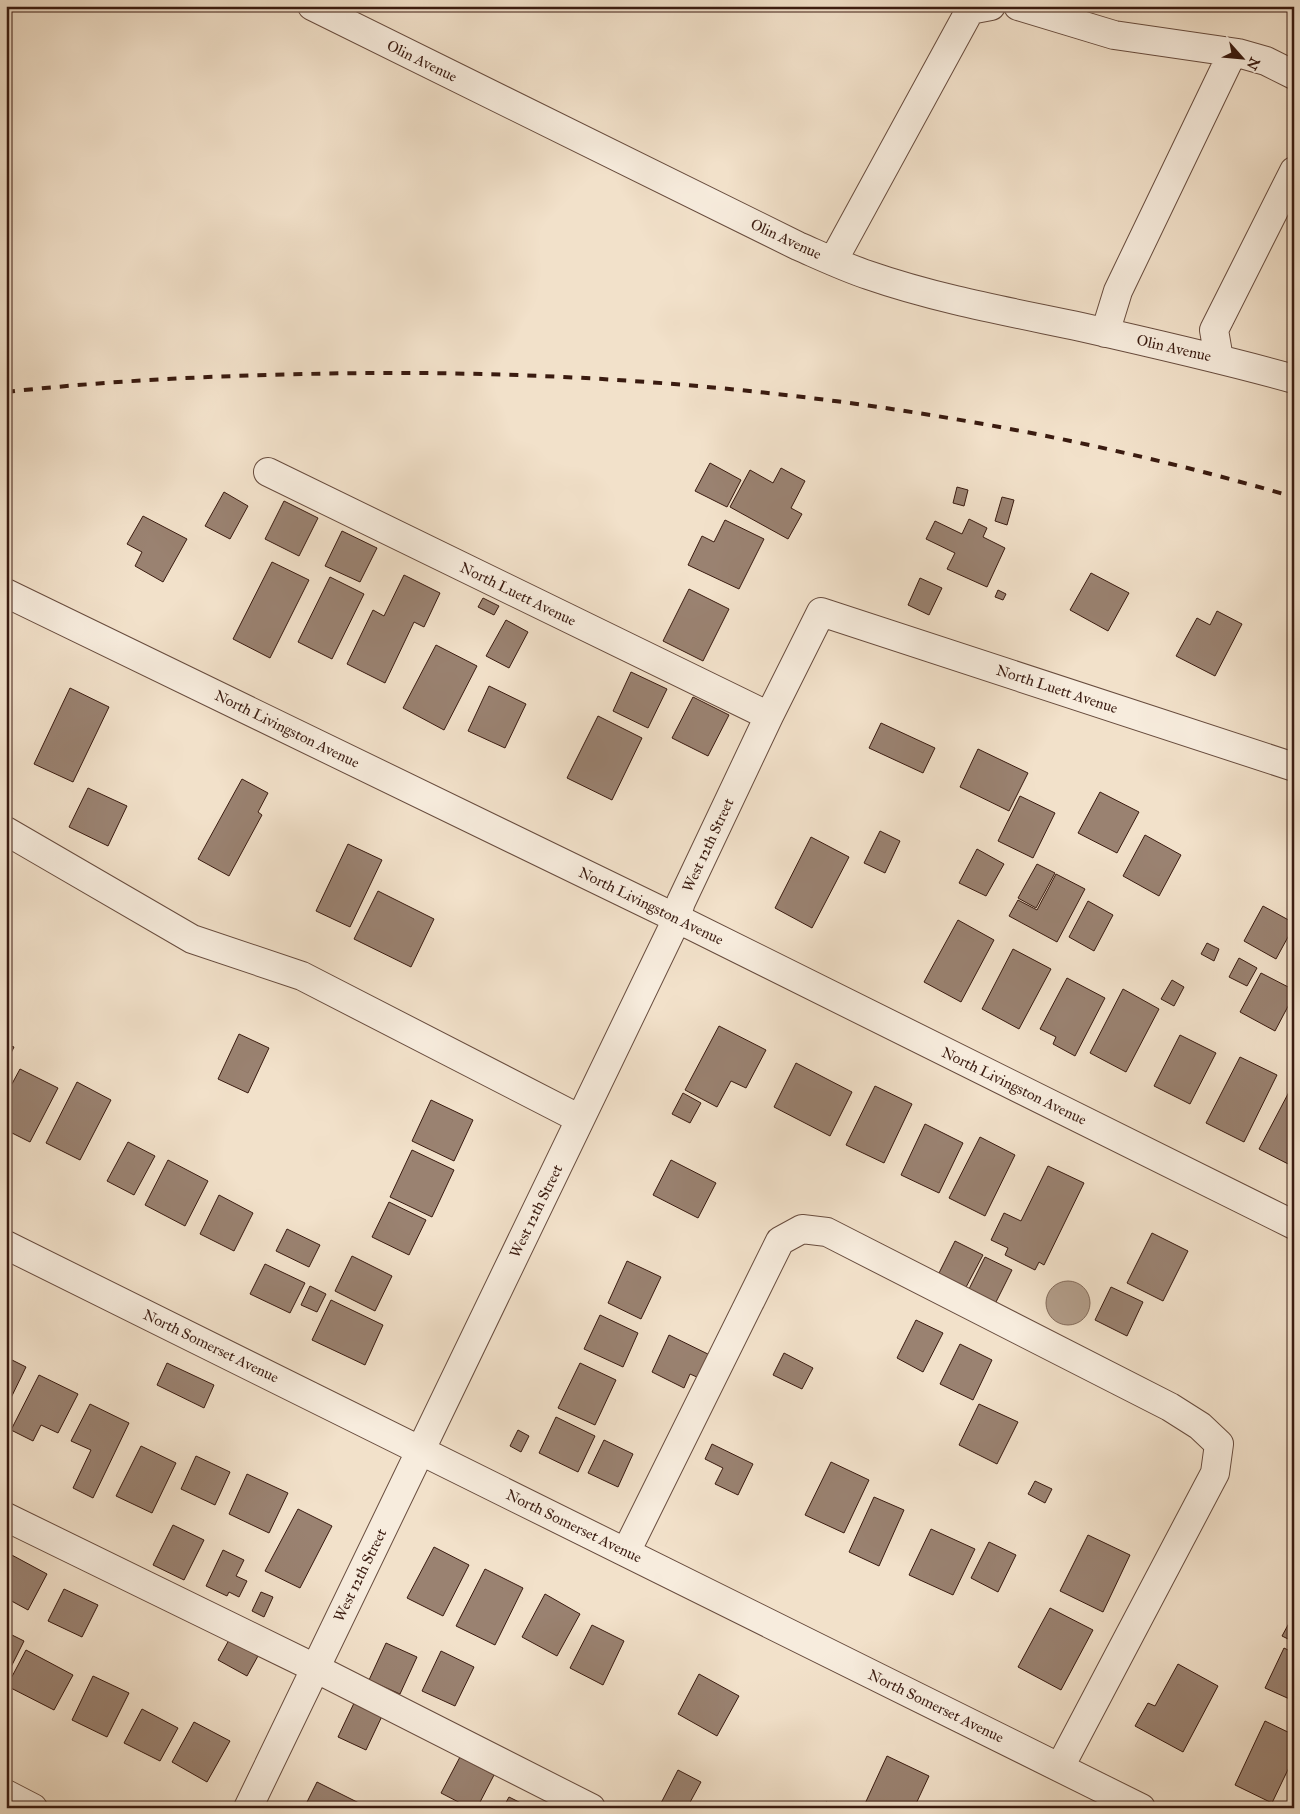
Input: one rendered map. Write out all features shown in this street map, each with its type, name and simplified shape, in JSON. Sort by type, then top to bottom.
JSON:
[{"type":"street","name":"Olin Avenue","points":[[312,6],[789,242],[832,261],[869,275],[941,296],[1219,359],[1294,379]]},
{"type":"street","points":[[832,261],[970,10],[991,6]]},
{"type":"street","points":[[1018,6],[1114,35],[1238,53],[1266,61],[1294,75]]},
{"type":"street","points":[[1105,333],[1122,282],[1229,60],[1238,53]]},
{"type":"street","points":[[1219,359],[1214,330],[1294,171]]},
{"type":"street","name":"North Luett Avenue","points":[[268,472],[769,716]]},
{"type":"street","name":"North Livingston Avenue","points":[[6,593],[676,918],[1294,1225]]},
{"type":"street","name":"North Luett Avenue","points":[[821,612],[1294,767]]},
{"type":"street","name":"West 12th Street","points":[[248,1808],[673,927],[681,902],[769,716],[821,612]]},
{"type":"street","points":[[6,831],[192,939],[302,976],[580,1119]]},
{"type":"street","points":[[626,1552],[780,1241],[802,1229],[827,1232],[1170,1407],[1200,1426],[1219,1444],[1216,1473],[1060,1767]]},
{"type":"street","name":"North Somerset Avenue","points":[[6,1245],[1141,1808]]},
{"type":"street","points":[[6,1517],[315,1668],[591,1808]]},
{"type":"street","points":[[6,1794],[33,1808]]},
{"type":"shaded area","points":[[1064,1281],[1072,1281],[1084,1287],[1090,1303],[1084,1319],[1072,1325],[1064,1325],[1052,1319],[1046,1307],[1046,1299],[1052,1287]]},
{"type":"building","points":[[710,463],[741,480],[727,507],[695,491]]},
{"type":"building","points":[[781,468],[805,481],[791,508],[802,514],[788,539],[730,507],[750,470],[773,483]]},
{"type":"building","points":[[957,487],[968,490],[964,506],[953,503]]},
{"type":"building","points":[[224,492],[248,506],[230,539],[205,526]]},
{"type":"building","points":[[1002,497],[1014,500],[1007,525],[995,521]]},
{"type":"building","points":[[284,501],[318,518],[299,556],[265,539]]},
{"type":"building","points":[[143,516],[187,539],[163,582],[135,566],[142,552],[127,544]]},
{"type":"building","points":[[969,519],[987,528],[983,537],[1005,548],[987,587],[947,569],[955,553],[926,539],[935,521],[962,534]]},
{"type":"building","points":[[725,520],[764,539],[739,589],[688,565],[702,536],[714,542]]},
{"type":"building","points":[[342,531],[377,548],[360,582],[325,566]]},
{"type":"building","points":[[272,562],[309,580],[270,658],[233,639]]},
{"type":"building","points":[[1091,573],[1129,593],[1108,631],[1070,610]]},
{"type":"building","points":[[404,575],[440,593],[424,627],[414,622],[385,683],[347,664],[373,610],[384,616]]},
{"type":"building","points":[[330,577],[364,594],[332,659],[298,642]]},
{"type":"building","points":[[920,578],[942,588],[929,615],[908,605]]},
{"type":"building","points":[[689,589],[729,609],[703,661],[663,641]]},
{"type":"building","points":[[998,590],[1006,594],[1003,600],[995,597]]},
{"type":"building","points":[[483,598],[499,606],[494,615],[478,607]]},
{"type":"building","points":[[1217,611],[1242,624],[1215,676],[1176,656],[1197,618],[1210,625]]},
{"type":"building","points":[[506,620],[528,632],[509,668],[486,656]]},
{"type":"building","points":[[436,645],[477,666],[444,730],[403,708]]},
{"type":"building","points":[[631,672],[667,689],[648,728],[613,711]]},
{"type":"building","points":[[489,686],[526,704],[505,748],[468,731]]},
{"type":"building","points":[[70,688],[109,707],[73,782],[34,764]]},
{"type":"building","points":[[693,697],[729,715],[708,756],[672,738]]},
{"type":"building","points":[[598,716],[642,738],[612,800],[567,778]]},
{"type":"building","points":[[881,723],[935,748],[923,773],[869,748]]},
{"type":"building","points":[[978,749],[1028,773],[1009,811],[960,787]]},
{"type":"building","points":[[242,779],[268,793],[258,812],[262,815],[229,876],[198,859]]},
{"type":"building","points":[[88,788],[127,806],[108,846],[69,827]]},
{"type":"building","points":[[1100,792],[1139,812],[1117,853],[1078,833]]},
{"type":"building","points":[[1020,796],[1055,813],[1033,858],[998,841]]},
{"type":"building","points":[[880,831],[900,841],[885,873],[864,863]]},
{"type":"building","points":[[1145,835],[1181,855],[1159,896],[1123,876]]},
{"type":"building","points":[[811,837],[849,857],[812,928],[775,908]]},
{"type":"building","points":[[348,844],[382,860],[350,927],[316,911]]},
{"type":"building","points":[[977,849],[1004,864],[986,896],[959,883]]},
{"type":"building","points":[[1037,864],[1055,873],[1036,908],[1018,898]]},
{"type":"building","points":[[1056,874],[1085,889],[1057,942],[1009,916],[1018,900],[1037,910]]},
{"type":"building","points":[[378,891],[434,919],[411,967],[354,939]]},
{"type":"building","points":[[1088,901],[1113,915],[1094,951],[1069,937]]},
{"type":"building","points":[[1263,906],[1294,923],[1276,959],[1244,941]]},
{"type":"building","points":[[958,920],[994,940],[961,1002],[924,982]]},
{"type":"building","points":[[1207,943],[1219,949],[1214,961],[1201,954]]},
{"type":"building","points":[[1013,949],[1051,969],[1019,1029],[982,1009]]},
{"type":"building","points":[[1239,958],[1257,968],[1247,986],[1229,977]]},
{"type":"building","points":[[1261,973],[1294,990],[1294,995],[1275,1031],[1240,1012]]},
{"type":"building","points":[[1067,978],[1105,998],[1075,1056],[1053,1044],[1056,1037],[1040,1029]]},
{"type":"building","points":[[1172,980],[1184,987],[1174,1006],[1161,999]]},
{"type":"building","points":[[1123,989],[1159,1009],[1126,1072],[1090,1053]]},
{"type":"building","points":[[719,1026],[766,1050],[746,1088],[731,1081],[717,1107],[685,1090]]},
{"type":"building","points":[[239,1034],[269,1048],[248,1093],[218,1079]]},
{"type":"building","points":[[1180,1035],[1216,1053],[1190,1104],[1154,1086]]},
{"type":"building","points":[[6,1044],[14,1047],[6,1063]]},
{"type":"building","points":[[1240,1057],[1277,1075],[1244,1142],[1206,1123]]},
{"type":"building","points":[[796,1063],[852,1092],[830,1136],[774,1107]]},
{"type":"building","points":[[20,1069],[58,1088],[30,1142],[6,1130],[6,1095]]},
{"type":"building","points":[[77,1082],[111,1100],[80,1160],[46,1143]]},
{"type":"building","points":[[875,1086],[912,1104],[884,1163],[846,1145]]},
{"type":"building","points":[[1289,1092],[1294,1095],[1294,1167],[1259,1149]]},
{"type":"building","points":[[683,1093],[701,1103],[690,1123],[672,1114]]},
{"type":"building","points":[[431,1100],[473,1120],[454,1161],[412,1141]]},
{"type":"building","points":[[925,1124],[963,1143],[939,1193],[901,1175]]},
{"type":"building","points":[[980,1137],[1015,1155],[985,1216],[949,1198]]},
{"type":"building","points":[[128,1142],[155,1156],[134,1195],[107,1181]]},
{"type":"building","points":[[412,1150],[454,1170],[432,1217],[390,1197]]},
{"type":"building","points":[[168,1160],[208,1181],[185,1226],[145,1205]]},
{"type":"building","points":[[671,1160],[716,1183],[698,1218],[653,1195]]},
{"type":"building","points":[[1048,1166],[1084,1183],[1044,1265],[1039,1262],[1035,1270],[1005,1255],[1008,1248],[991,1240],[1004,1213],[1021,1221]]},
{"type":"building","points":[[219,1195],[253,1213],[234,1251],[200,1234]]},
{"type":"building","points":[[389,1202],[426,1220],[409,1255],[372,1237]]},
{"type":"building","points":[[287,1229],[320,1245],[309,1267],[276,1251]]},
{"type":"building","points":[[1152,1233],[1188,1251],[1163,1301],[1127,1283]]},
{"type":"building","points":[[955,1241],[983,1255],[964,1291],[937,1277]]},
{"type":"building","points":[[352,1256],[392,1276],[375,1311],[335,1291]]},
{"type":"building","points":[[985,1257],[1012,1270],[994,1306],[967,1293]]},
{"type":"building","points":[[627,1261],[661,1277],[641,1319],[608,1303]]},
{"type":"building","points":[[265,1264],[305,1283],[290,1313],[250,1294]]},
{"type":"building","points":[[310,1286],[326,1294],[317,1312],[301,1305]]},
{"type":"building","points":[[1111,1287],[1143,1302],[1127,1336],[1095,1320]]},
{"type":"building","points":[[331,1300],[383,1325],[365,1365],[312,1340]]},
{"type":"building","points":[[600,1315],[638,1333],[623,1367],[584,1349]]},
{"type":"building","points":[[916,1320],[943,1333],[923,1372],[897,1358]]},
{"type":"building","points":[[669,1335],[716,1358],[706,1381],[690,1374],[684,1388],[652,1372]]},
{"type":"building","points":[[960,1344],[992,1360],[973,1400],[940,1384]]},
{"type":"building","points":[[784,1353],[813,1368],[802,1389],[773,1375]]},
{"type":"building","points":[[6,1357],[26,1367],[7,1406],[6,1405]]},
{"type":"building","points":[[167,1363],[214,1385],[204,1408],[157,1385]]},
{"type":"building","points":[[580,1363],[616,1380],[595,1425],[558,1408]]},
{"type":"building","points":[[39,1375],[78,1394],[58,1433],[41,1425],[33,1441],[11,1430]]},
{"type":"building","points":[[90,1404],[129,1423],[93,1498],[73,1488],[91,1450],[71,1441]]},
{"type":"building","points":[[979,1404],[1018,1422],[997,1464],[959,1445]]},
{"type":"building","points":[[556,1417],[595,1436],[578,1472],[539,1453]]},
{"type":"building","points":[[518,1430],[529,1436],[521,1452],[510,1446]]},
{"type":"building","points":[[604,1440],[633,1454],[618,1487],[588,1473]]},
{"type":"building","points":[[712,1444],[753,1464],[738,1495],[715,1484],[723,1468],[705,1459]]},
{"type":"building","points":[[141,1446],[176,1463],[152,1513],[116,1496]]},
{"type":"building","points":[[196,1456],[230,1472],[215,1505],[181,1489]]},
{"type":"building","points":[[831,1462],[869,1480],[844,1533],[805,1515]]},
{"type":"building","points":[[247,1474],[288,1493],[269,1533],[229,1514]]},
{"type":"building","points":[[1035,1481],[1052,1489],[1045,1503],[1028,1494]]},
{"type":"building","points":[[874,1497],[904,1510],[879,1566],[849,1552]]},
{"type":"building","points":[[298,1509],[332,1526],[300,1588],[265,1571]]},
{"type":"building","points":[[173,1525],[204,1540],[184,1580],[153,1565]]},
{"type":"building","points":[[931,1529],[975,1549],[953,1595],[909,1575]]},
{"type":"building","points":[[1088,1535],[1130,1555],[1103,1612],[1060,1591]]},
{"type":"building","points":[[989,1542],[1016,1555],[998,1592],[971,1578]]},
{"type":"building","points":[[434,1547],[469,1565],[443,1616],[407,1598]]},
{"type":"building","points":[[223,1550],[244,1560],[236,1576],[247,1581],[239,1597],[229,1592],[227,1596],[206,1586]]},
{"type":"building","points":[[8,1553],[47,1574],[28,1610],[6,1598],[6,1556]]},
{"type":"building","points":[[485,1569],[523,1588],[495,1645],[456,1626]]},
{"type":"building","points":[[64,1589],[98,1605],[82,1637],[48,1621]]},
{"type":"building","points":[[261,1592],[273,1597],[264,1617],[252,1611]]},
{"type":"building","points":[[545,1594],[580,1614],[557,1656],[522,1637]]},
{"type":"building","points":[[1050,1608],[1093,1630],[1061,1690],[1018,1667]]},
{"type":"building","points":[[1294,1614],[1294,1642],[1282,1636]]},
{"type":"building","points":[[592,1625],[624,1641],[603,1685],[570,1668]]},
{"type":"building","points":[[6,1632],[24,1641],[6,1677]]},
{"type":"building","points":[[229,1640],[258,1656],[247,1676],[218,1660]]},
{"type":"building","points":[[386,1643],[417,1657],[400,1694],[369,1680]]},
{"type":"building","points":[[1284,1648],[1294,1653],[1294,1701],[1265,1688]]},
{"type":"building","points":[[26,1650],[73,1675],[54,1710],[7,1686]]},
{"type":"building","points":[[441,1651],[474,1667],[455,1706],[422,1691]]},
{"type":"building","points":[[1178,1664],[1218,1686],[1183,1752],[1135,1726],[1148,1703],[1155,1706]]},
{"type":"building","points":[[699,1674],[739,1696],[717,1736],[678,1714]]},
{"type":"building","points":[[93,1676],[129,1693],[107,1737],[72,1720]]},
{"type":"building","points":[[355,1701],[383,1714],[366,1750],[338,1737]]},
{"type":"building","points":[[142,1709],[178,1728],[160,1761],[124,1743]]},
{"type":"building","points":[[1265,1721],[1294,1735],[1294,1757],[1272,1803],[1235,1785]]},
{"type":"building","points":[[194,1722],[230,1741],[207,1782],[172,1762]]},
{"type":"building","points":[[887,1756],[929,1776],[914,1808],[863,1808]]},
{"type":"building","points":[[460,1757],[494,1775],[477,1808],[470,1808],[441,1793]]},
{"type":"building","points":[[678,1770],[701,1782],[687,1808],[664,1808],[660,1805]]},
{"type":"building","points":[[317,1782],[363,1805],[362,1808],[304,1808]]},
{"type":"building","points":[[509,1797],[531,1808],[503,1808]]},
{"type":"building","points":[[826,1802],[838,1807],[838,1808],[823,1808]]},
{"type":"railway","points":[[6,392],[156,380],[306,374],[431,373],[556,377],[681,385],[805,397],[928,415],[1051,437],[1173,464],[1294,497]]}]
